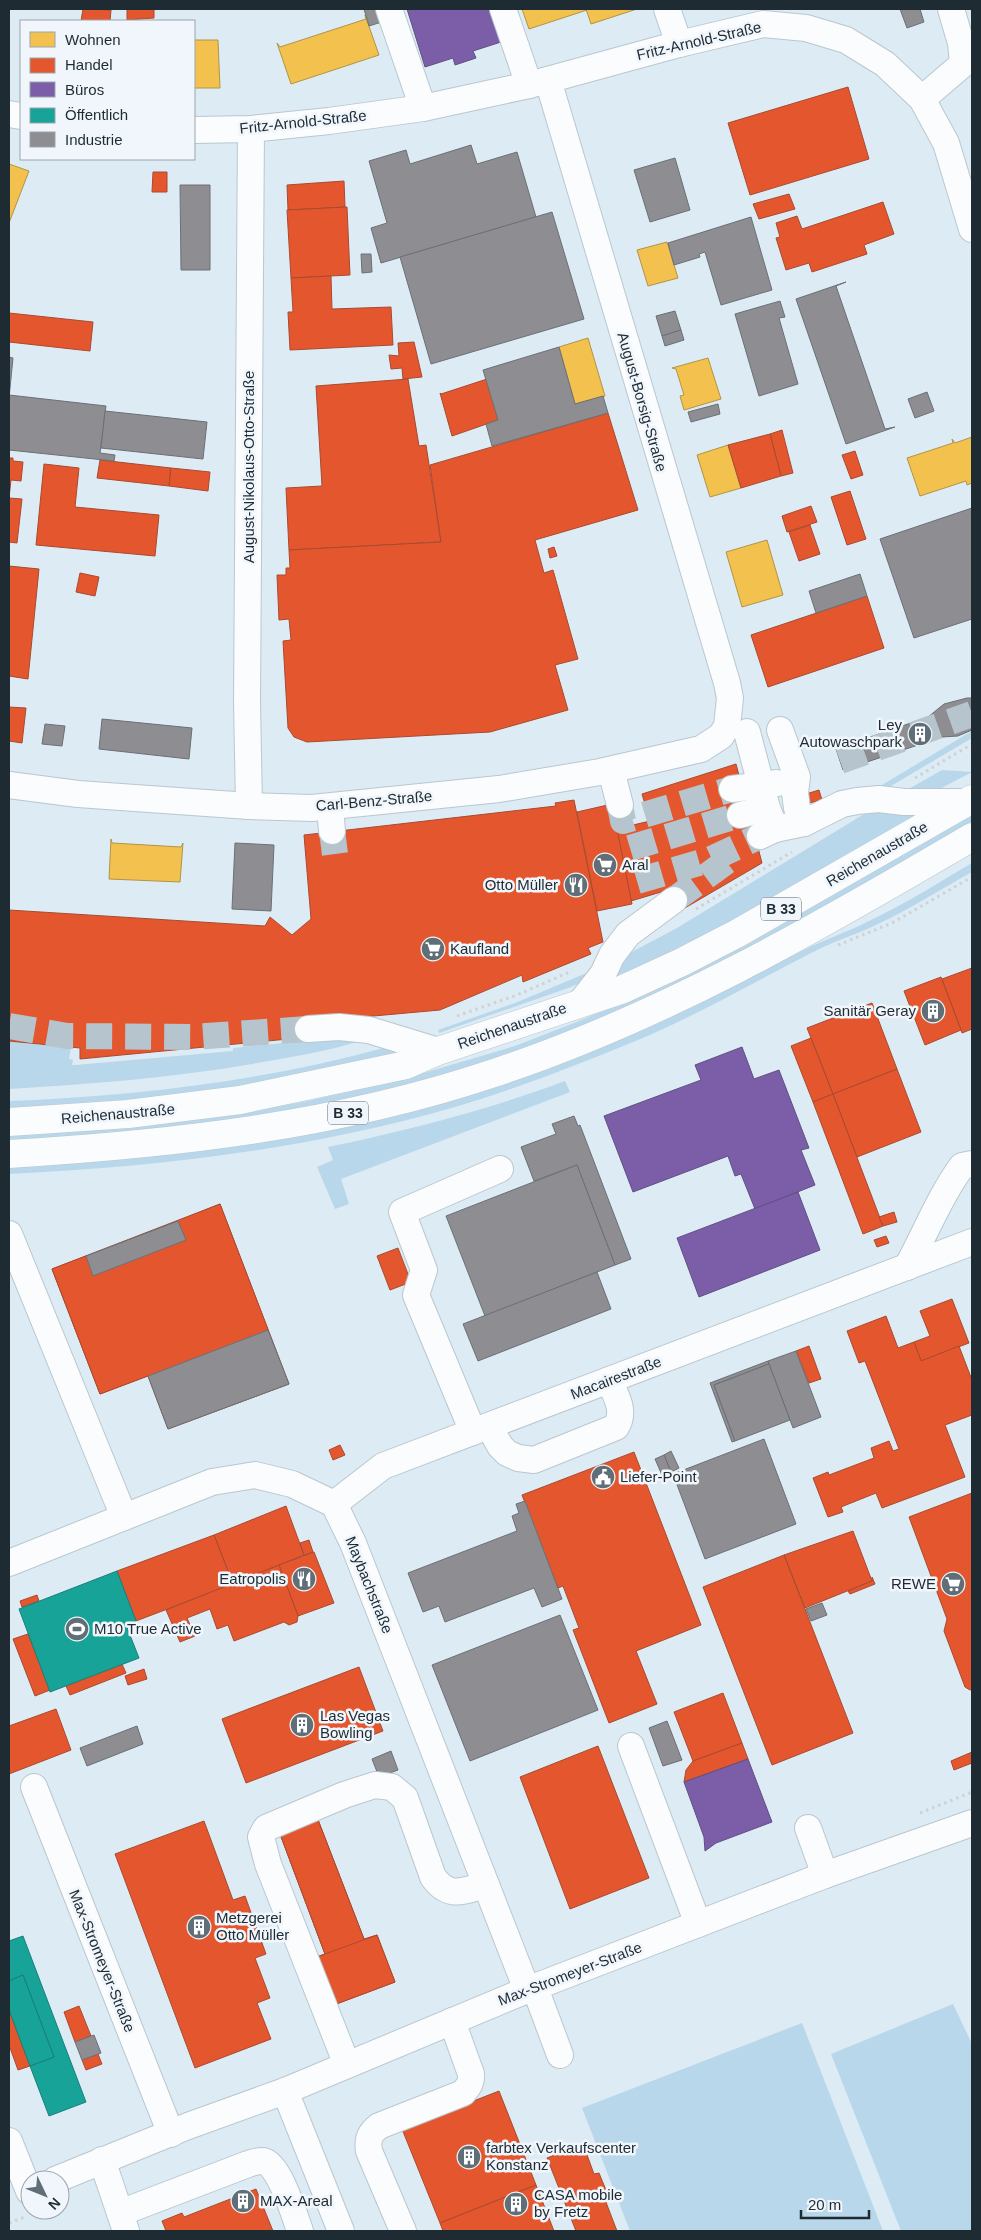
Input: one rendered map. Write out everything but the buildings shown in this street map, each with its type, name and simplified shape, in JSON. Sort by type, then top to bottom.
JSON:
[{"type":"main road","name":"Reichenaustraße","points":[[9,1122],[128,1114],[240,1100],[406,1065],[438,1051],[581,1002],[622,990],[738,933],[970,800]]},
{"type":"main road","name":"B 33","points":[[9,1154],[112,1148],[237,1134],[322,1119],[403,1100],[491,1074],[568,1046],[744,966],[841,914],[972,836]]},
{"type":"street","points":[[389,9],[423,108]]},
{"type":"street","points":[[502,9],[538,82]]},
{"type":"street","points":[[667,9],[679,44]]},
{"type":"street","points":[[922,99],[968,62],[951,9]]},
{"type":"street","name":"Fritz-Arnold-Straße","points":[[195,130],[251,129],[423,108],[538,82],[679,44],[763,24],[806,28],[846,40],[885,64],[922,99],[946,143],[972,229]]},
{"type":"street","name":"August-Borsig-Straße","points":[[538,82],[727,683],[737,729]]},
{"type":"street","name":"August-Nikolaus-Otto-Straße","points":[[249,806],[247,692],[251,129]]},
{"type":"street","points":[[737,729],[766,815]]},
{"type":"street","name":"Carl-Benz-Straße","points":[[9,785],[78,794],[249,806],[331,819],[611,770],[701,749],[721,736],[737,729]]},
{"type":"street","points":[[780,730],[797,777],[795,793],[804,823]]},
{"type":"street","points":[[611,770],[620,806]]},
{"type":"street","points":[[766,815],[775,784],[797,777]]},
{"type":"street","points":[[732,789],[766,815]]},
{"type":"street","points":[[740,815],[766,815],[804,823],[842,804],[879,799],[904,802],[970,800]]},
{"type":"street","points":[[581,1002],[603,974],[612,954],[628,934],[644,908],[681,907]]},
{"type":"street","points":[[308,1029],[339,1027],[369,1030],[438,1051]]},
{"type":"street","points":[[907,1267],[949,1183],[962,1166],[972,1164]]},
{"type":"street","points":[[500,1169],[402,1212],[424,1270],[416,1295],[481,1429],[507,1453],[518,1458],[534,1460],[543,1457],[616,1427],[620,1420],[620,1406],[609,1380]]},
{"type":"street","points":[[9,1234],[124,1517]]},
{"type":"street","name":"Macairestraße","points":[[334,1504],[383,1466],[972,1242]]},
{"type":"street","points":[[9,1563],[212,1482],[255,1475],[292,1484],[334,1504]]},
{"type":"street","name":"Maybachstraße","points":[[334,1504],[353,1543],[486,1885],[560,2055]]},
{"type":"street","points":[[631,1746],[698,1924]]},
{"type":"street","points":[[347,2065],[268,1864],[261,1837],[266,1828],[344,1795],[375,1785],[392,1787],[404,1798],[432,1877],[441,1888],[454,1893],[486,1885]]},
{"type":"street","name":"Max-Stromeyer-Straße","points":[[34,1788],[171,2134]]},
{"type":"street","name":"Max-Stromeyer-Straße","points":[[70,2174],[285,2091],[531,1989],[698,1924],[825,1875],[972,1823]]},
{"type":"street","points":[[808,1828],[825,1875]]},
{"type":"street","points":[[403,2231],[369,2151],[367,2142],[370,2135],[379,2126],[463,2093],[468,2088],[471,2074],[452,2022]]},
{"type":"street","points":[[285,2091],[340,2231]]},
{"type":"street","points":[[9,2141],[20,2186]]},
{"type":"street","points":[[102,2160],[123,2222],[248,2164],[263,2161],[272,2165],[278,2176],[300,2231]]},
{"type":"path","points":[[879,799],[972,744]]},
{"type":"path","points":[[681,907],[794,850]]},
{"type":"path","points":[[452,1018],[517,995],[578,969]]},
{"type":"path","points":[[917,1814],[972,1792]]},
{"type":"shaded area","points":[[972,731],[972,738],[886,789],[877,788]]},
{"type":"shaded area","points":[[942,770],[972,772],[936,791],[905,791]]},
{"type":"shaded area","points":[[874,808],[919,815],[722,928],[615,979],[612,975],[626,955],[677,928]]},
{"type":"shaded area","points":[[972,813],[972,822],[797,924],[721,964],[577,1030],[453,1073],[344,1102],[186,1128],[9,1142],[9,1135],[251,1111],[303,1102],[400,1080],[515,1046],[642,994]]},
{"type":"shaded area","points":[[972,863],[972,872],[902,912],[870,928],[817,950],[673,1024],[579,1064],[480,1099],[400,1122],[290,1145],[234,1154],[122,1166],[9,1174],[9,1167],[176,1154],[286,1138],[396,1115],[496,1087],[586,1053],[674,1014],[812,946],[853,929]]},
{"type":"shaded area","points":[[589,972],[581,982],[571,987],[439,1033],[438,1030],[515,1003]]},
{"type":"shaded area","points":[[313,1040],[363,1040],[308,1054],[191,1073],[100,1083],[9,1089],[9,1041],[71,1048],[69,1059],[73,1060],[72,1065],[76,1065],[233,1051],[233,1048]]},
{"type":"shaded area","points":[[387,1047],[402,1052],[277,1081],[174,1096],[9,1109],[9,1101],[152,1091],[247,1078],[341,1059]]},
{"type":"shaded area","points":[[565,1081],[570,1092],[341,1179],[349,1204],[335,1209],[317,1167],[333,1160],[328,1147],[448,1118],[507,1101]]},
{"type":"shaded area","points":[[953,2004],[972,2044],[972,2231],[901,2231],[831,2054]]},
{"type":"shaded area","points":[[802,2023],[883,2231],[630,2231],[582,2108]]},
{"type":"tunnel","points":[[840,761],[972,714]]},
{"type":"tunnel","points":[[620,805],[623,821],[732,789]]},
{"type":"tunnel","points":[[630,848],[740,815]]},
{"type":"tunnel","points":[[332,831],[335,854]]},
{"type":"tunnel","points":[[637,881],[709,860],[760,836]]},
{"type":"tunnel","points":[[674,900],[727,861]]},
{"type":"tunnel","points":[[9,1026],[67,1036],[193,1037],[308,1029]]},
{"type":"place","name":"Ley Autowaschpark","points":[[920,734]]},
{"type":"place","name":"Aral","points":[[605,865]]},
{"type":"place","name":"Otto Müller","points":[[576,885]]},
{"type":"place","name":"Kaufland","points":[[433,949]]},
{"type":"place","name":"Sanitär Geray","points":[[933,1011]]},
{"type":"place","name":"Liefer-Point","points":[[603,1477]]},
{"type":"place","name":"Eatropolis","points":[[304,1579]]},
{"type":"place","name":"REWE","points":[[953,1584]]},
{"type":"place","name":"M10 True Active","points":[[77,1629]]},
{"type":"place","name":"Las Vegas Bowling","points":[[302,1725]]},
{"type":"place","name":"Metzgerei Otto Müller","points":[[199,1927]]},
{"type":"place","name":"farbtex Verkaufscenter Konstanz","points":[[469,2157]]},
{"type":"place","name":"MAX-Areal","points":[[243,2201]]},
{"type":"place","name":"CASA mobile by Fretz","points":[[516,2204]]}]
